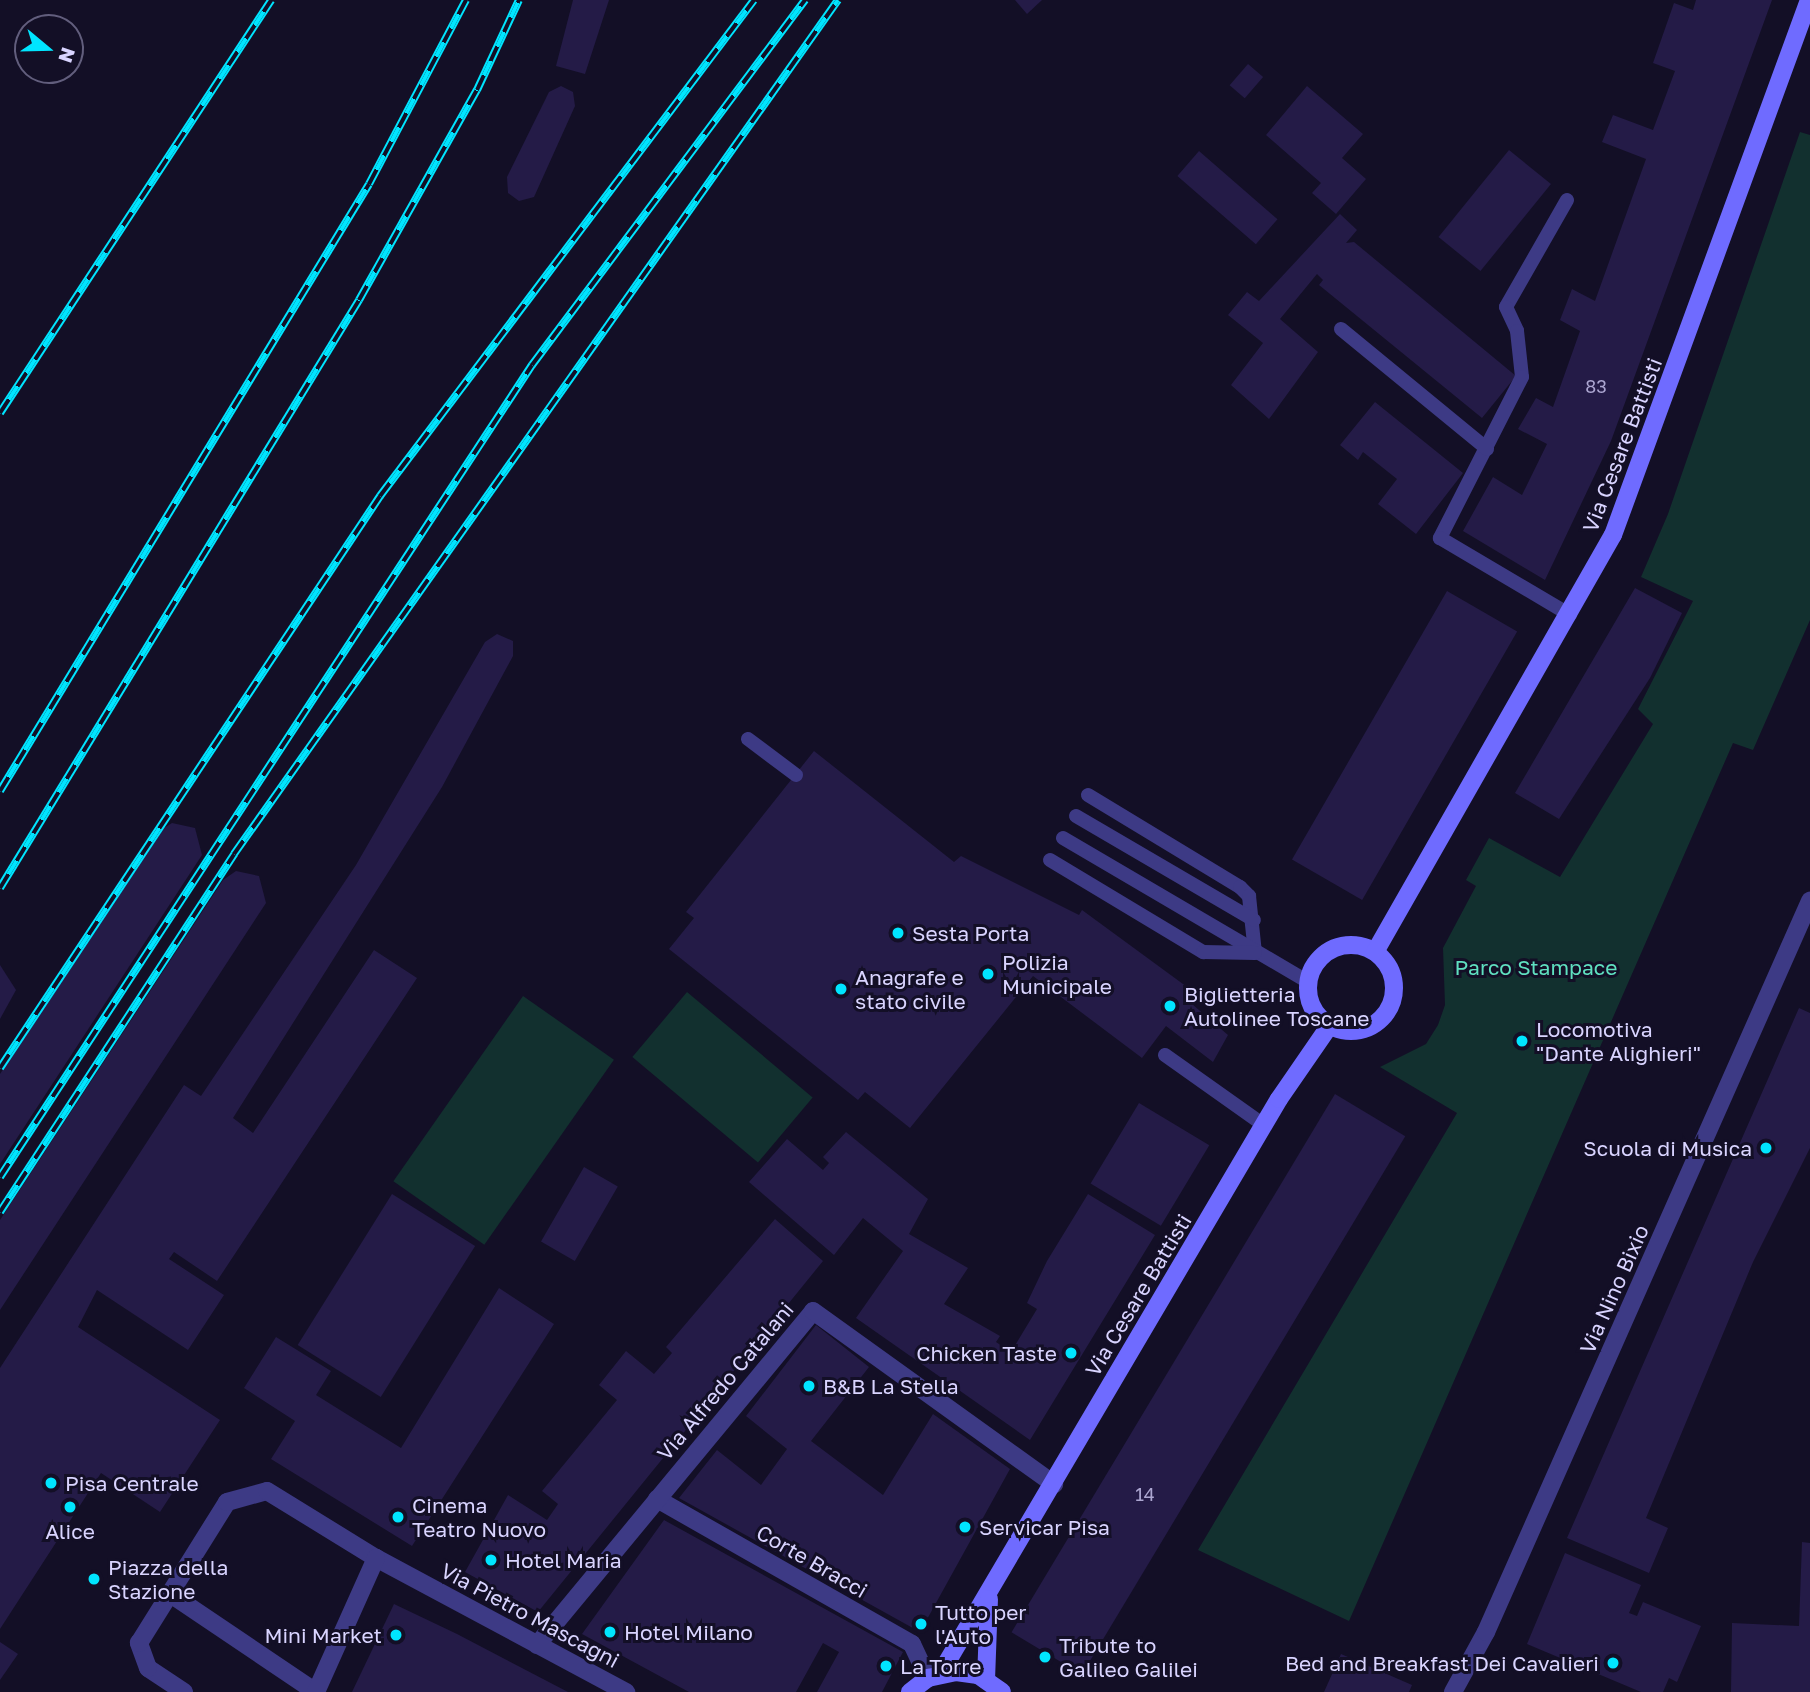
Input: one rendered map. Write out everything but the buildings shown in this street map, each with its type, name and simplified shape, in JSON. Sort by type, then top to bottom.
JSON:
[{"type":"main road","name":"Via Cesare Battisti","points":[[1376,952],[1570,615],[1631,495],[1809,0]]},
{"type":"main road","points":[[1334,948],[1376,952],[1392,974],[1385,1015],[1361,1030],[1330,1025],[1312,1008],[1307,981],[1322,955],[1334,948]]},
{"type":"main road","name":"Via Cesare Battisti","points":[[911,1692],[934,1676],[990,1592],[1264,1125],[1330,1025]]},
{"type":"main road","name":"Via Cesare Battisti","points":[[986,1680],[983,1641],[990,1592]]},
{"type":"main road","points":[[934,1676],[986,1680],[1002,1692]]},
{"type":"street","name":"Via Nino Bixio","points":[[1453,1692],[1462,1683],[1810,901]]},
{"type":"street","name":"Via Alfredo Catalani","points":[[537,1645],[813,1311],[1054,1484]]},
{"type":"street","points":[[169,1593],[316,1692],[376,1558],[276,1493],[254,1492],[227,1502],[169,1593],[139,1643],[148,1668],[184,1692]]},
{"type":"street","name":"Corte Bracci","points":[[657,1499],[912,1644],[934,1676]]},
{"type":"street","name":"Via Pietro Mascagni","points":[[376,1558],[626,1692]]},
{"type":"lane","points":[[1567,201],[1506,307],[1517,331],[1522,377],[1440,538],[1570,615]]},
{"type":"lane","points":[[1340,329],[1487,449]]},
{"type":"lane","points":[[748,739],[796,775]]},
{"type":"lane","points":[[1088,795],[1240,887],[1249,896],[1254,919],[1255,953]]},
{"type":"lane","points":[[1076,816],[1254,919]]},
{"type":"lane","points":[[1063,838],[1255,953],[1307,981]]},
{"type":"lane","points":[[1050,860],[1203,952],[1255,953]]},
{"type":"lane","points":[[1165,1055],[1264,1125]]},
{"type":"green space","name":"Parco Stampace","points":[[1800,132],[1810,135],[1810,620],[1753,750],[1733,743],[1349,1621],[1198,1550],[1457,1113],[1380,1067],[1426,1044],[1438,1025],[1445,1005],[1443,948],[1476,886],[1466,880],[1489,838],[1560,877],[1653,724],[1638,709],[1693,601],[1641,577],[1668,514]]},
{"type":"green space","points":[[687,992],[813,1097],[758,1163],[632,1057]]},
{"type":"green space","points":[[523,996],[614,1060],[484,1245],[393,1181]]},
{"type":"railway","points":[[0,413],[271,0]]},
{"type":"railway","points":[[0,791],[369,184],[466,0]]},
{"type":"railway","points":[[0,888],[359,300],[477,90],[519,0]]},
{"type":"railway","points":[[0,1068],[380,496],[754,0]]},
{"type":"railway","points":[[0,1177],[532,365],[805,0]]},
{"type":"railway","points":[[0,1212],[234,854],[838,0]]},
{"type":"place","name":"Sesta Porta","points":[[898,933]]},
{"type":"place","name":"Polizia Municipale","points":[[988,974]]},
{"type":"place","name":"Anagrafe e stato civile","points":[[841,989]]},
{"type":"place","name":"Biglietteria Autolinee Toscane","points":[[1170,1006]]},
{"type":"place","name":"Locomotiva \"Dante Alighieri\"","points":[[1522,1041]]},
{"type":"place","name":"Scuola di Musica","points":[[1766,1148]]},
{"type":"place","name":"Chicken Taste","points":[[1071,1353]]},
{"type":"place","name":"B&B La Stella","points":[[809,1386]]},
{"type":"place","name":"Pisa Centrale","points":[[51,1483]]},
{"type":"place","name":"Alice","points":[[70,1507]]},
{"type":"place","name":"Cinema Teatro Nuovo","points":[[398,1517]]},
{"type":"place","name":"Servicar Pisa","points":[[965,1527]]},
{"type":"place","name":"Hotel Maria","points":[[491,1560]]},
{"type":"place","name":"Piazza della Stazione","points":[[94,1579]]},
{"type":"place","name":"Tutto per l'Auto","points":[[921,1624]]},
{"type":"place","name":"Hotel Milano","points":[[610,1632]]},
{"type":"place","name":"Mini Market","points":[[396,1635]]},
{"type":"place","name":"Tribute to Galileo Galilei","points":[[1045,1657]]},
{"type":"place","name":"Bed and Breakfast Dei Cavalieri","points":[[1613,1663]]},
{"type":"place","name":"La Torre","points":[[886,1666]]}]
